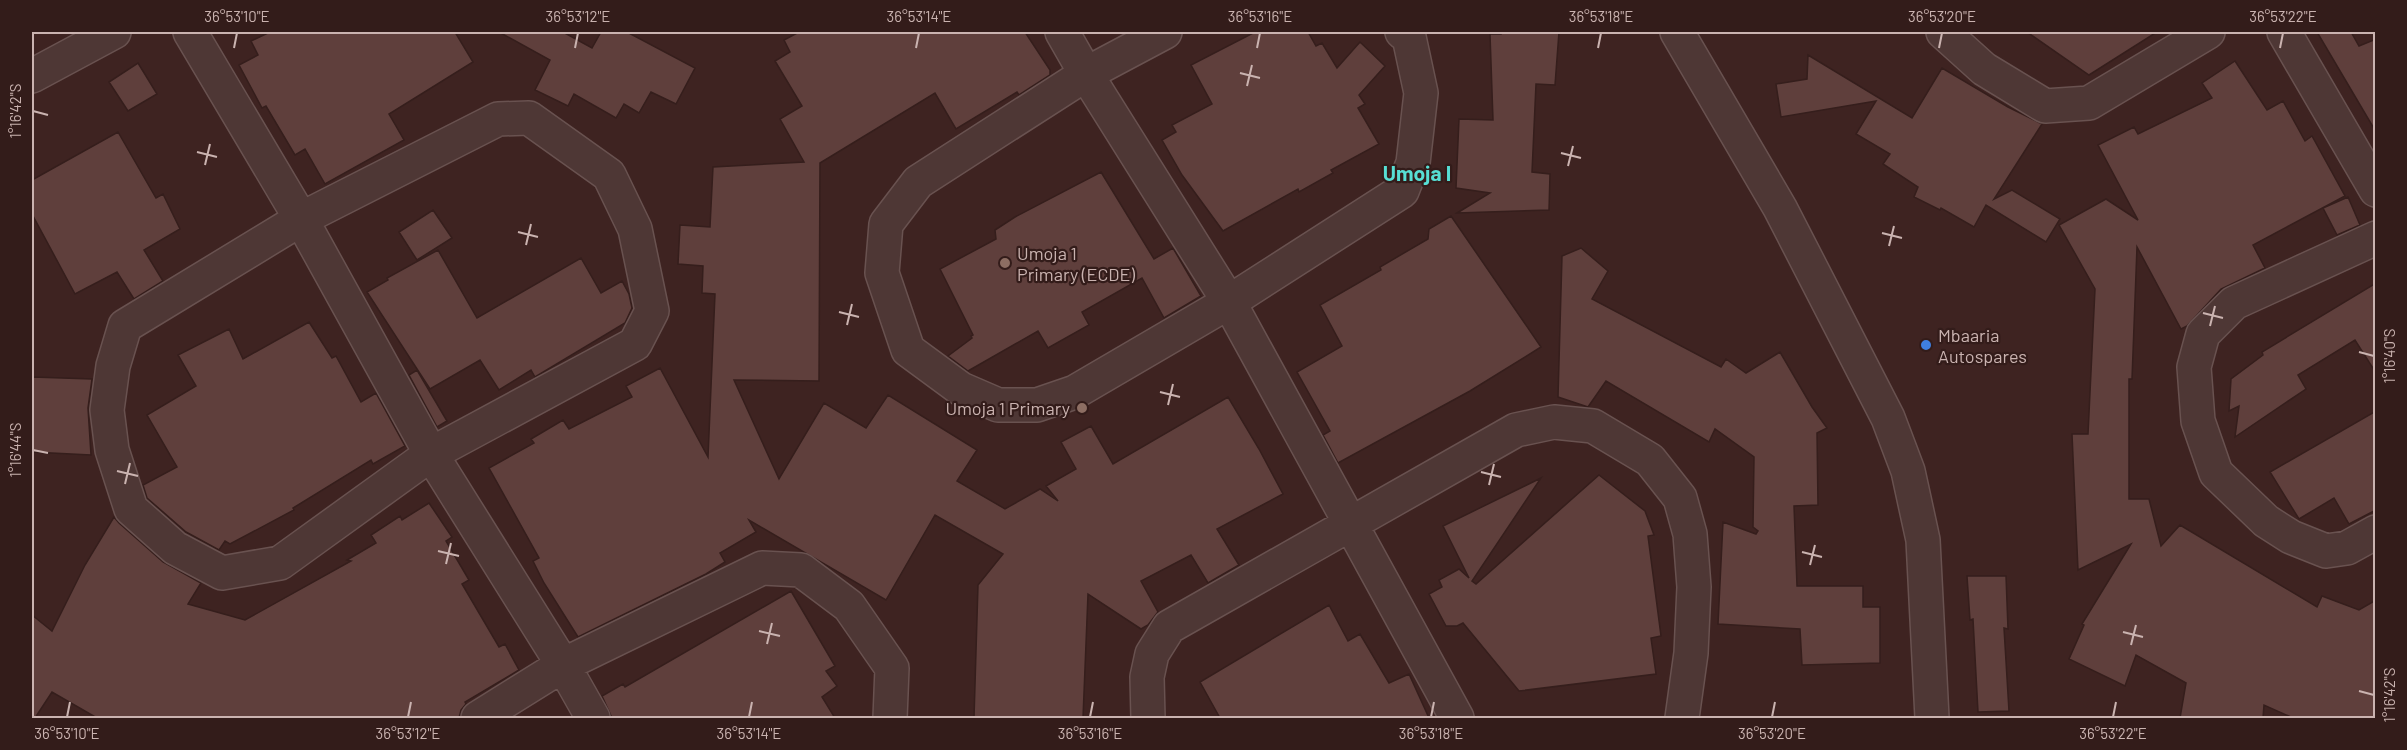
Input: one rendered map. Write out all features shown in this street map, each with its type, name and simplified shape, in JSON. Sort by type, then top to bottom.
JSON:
[{"type":"street","points":[[32,76],[114,32]]},
{"type":"street","points":[[190,32],[301,219],[431,453],[563,665],[593,718]]},
{"type":"street","points":[[1062,32],[1229,302],[1457,718]]},
{"type":"street","points":[[1165,32],[1086,74],[918,182],[886,224],[882,273],[908,350],[961,389],[998,405],[1037,405],[1075,392],[1229,302],[1401,191],[1413,163],[1421,93],[1409,37],[1402,32]]},
{"type":"street","points":[[1677,32],[1780,208],[1888,418],[1904,460],[1923,540],[1932,718]]},
{"type":"street","points":[[1943,32],[1984,69],[2045,106],[2089,103],[2208,32]]},
{"type":"street","points":[[2284,32],[2376,190]]},
{"type":"street","points":[[529,118],[609,175],[635,229],[652,311],[635,344],[431,453],[280,563],[222,573],[175,548],[132,509],[112,450],[107,410],[112,366],[125,327],[301,219],[498,119],[529,118]]},
{"type":"street","points":[[2376,238],[2234,303],[2203,334],[2194,367],[2198,422],[2216,473],[2266,521],[2291,537],[2326,551],[2347,548],[2376,532]]},
{"type":"street","points":[[1148,718],[1147,677],[1152,654],[1169,627],[1516,430],[1554,422],[1593,426],[1650,460],[1680,498],[1690,534],[1694,586],[1691,653],[1682,718]]},
{"type":"street","points":[[478,718],[563,665],[762,568],[801,570],[849,606],[892,668],[890,718]]},
{"type":"building","points":[[270,32],[455,32],[473,62],[389,114],[404,140],[325,184],[305,149],[295,155],[266,106],[262,108],[239,65],[258,55],[251,41]]},
{"type":"building","points":[[499,32],[563,32],[592,48],[601,32],[627,32],[695,68],[676,104],[651,92],[639,113],[624,104],[616,118],[574,94],[568,106],[535,90],[550,60]]},
{"type":"building","points":[[799,32],[1025,32],[1050,70],[1050,75],[1019,95],[1017,92],[956,129],[935,93],[820,163],[819,381],[734,380],[779,479],[824,403],[866,428],[888,395],[977,450],[957,481],[1005,509],[1040,489],[1058,501],[1046,486],[1076,469],[1061,442],[1091,426],[1113,464],[1228,397],[1283,494],[1217,529],[1239,565],[1208,583],[1191,555],[1141,581],[1158,612],[1148,625],[1141,629],[1088,594],[1083,718],[974,718],[978,585],[1003,554],[935,515],[886,600],[749,520],[756,532],[720,553],[725,562],[706,574],[578,637],[544,583],[533,561],[539,558],[489,468],[534,443],[531,439],[563,420],[569,429],[632,397],[626,386],[660,368],[708,457],[715,294],[702,293],[703,266],[678,264],[680,225],[710,227],[713,167],[804,162],[780,119],[802,106],[775,61],[790,52],[784,40]]},
{"type":"building","points":[[1255,32],[1308,32],[1316,46],[1322,43],[1337,68],[1360,42],[1385,66],[1359,95],[1365,104],[1358,108],[1379,144],[1331,170],[1333,173],[1299,192],[1298,189],[1223,231],[1182,175],[1162,140],[1176,132],[1172,125],[1212,104],[1191,65]]},
{"type":"building","points":[[1501,32],[1559,32],[1555,85],[1536,84],[1532,172],[1550,174],[1549,210],[1457,213],[1490,193],[1456,188],[1459,119],[1493,120],[1490,34],[1501,34]]},
{"type":"building","points":[[2027,32],[2157,32],[2089,75]]},
{"type":"building","points":[[2317,32],[2351,32],[2359,46],[2376,39],[2376,132]]},
{"type":"building","points":[[1808,55],[1912,118],[1942,68],[2042,124],[1994,199],[2012,190],[2060,219],[2046,242],[1986,205],[1974,227],[1941,208],[1940,210],[1914,197],[1918,187],[1883,164],[1890,154],[1856,134],[1876,101],[1781,117],[1776,84],[1807,79]]},
{"type":"building","points":[[2235,61],[2267,110],[2283,101],[2305,141],[2312,136],[2345,196],[2253,245],[2265,268],[2221,289],[2187,326],[2181,329],[2137,247],[2132,379],[2129,379],[2129,499],[2149,499],[2161,546],[2180,525],[2317,607],[2322,596],[2359,610],[2376,600],[2376,718],[2293,718],[2264,705],[2263,718],[2180,718],[2186,683],[2136,655],[2125,686],[2069,659],[2084,625],[2082,624],[2131,544],[2078,570],[2072,434],[2088,434],[2095,289],[2059,225],[2106,199],[2138,220],[2098,145],[2134,127],[2138,134],[2212,98],[2202,83]]},
{"type":"building","points":[[138,63],[157,94],[128,111],[109,82]]},
{"type":"building","points":[[118,132],[156,198],[163,194],[180,229],[144,250],[163,281],[134,299],[117,272],[75,294],[32,214],[32,180]]},
{"type":"building","points":[[1101,172],[1154,259],[1173,248],[1201,296],[1164,318],[1142,278],[1082,312],[1089,325],[1048,348],[1038,331],[968,371],[948,356],[973,335],[940,269],[996,239],[995,230],[1015,217]]},
{"type":"building","points":[[2348,197],[2360,225],[2337,235],[2323,208]]},
{"type":"building","points":[[433,210],[452,238],[417,260],[399,232]]},
{"type":"building","points":[[1451,216],[1541,347],[1470,391],[1338,463],[1323,435],[1330,431],[1297,372],[1342,346],[1320,305],[1381,270],[1380,267],[1428,239],[1429,229]]},
{"type":"building","points":[[1581,248],[1608,271],[1592,299],[1721,367],[1726,359],[1746,373],[1780,352],[1827,428],[1817,433],[1818,505],[1794,506],[1797,586],[1863,586],[1863,607],[1880,607],[1880,663],[1802,665],[1800,629],[1718,624],[1723,522],[1756,534],[1758,531],[1753,527],[1754,457],[1715,429],[1709,442],[1606,381],[1588,407],[1558,397],[1562,256]]},
{"type":"building","points":[[438,250],[477,318],[581,258],[601,293],[622,281],[629,294],[632,308],[625,323],[535,377],[531,370],[499,390],[480,360],[430,389],[367,292],[388,280],[387,278]]},
{"type":"building","points":[[2376,283],[2376,373],[2355,340],[2298,375],[2306,389],[2235,437],[2239,406],[2229,411],[2231,379],[2263,355],[2262,352]]},
{"type":"building","points":[[309,322],[332,358],[336,356],[361,402],[376,393],[405,446],[373,464],[371,460],[293,508],[294,510],[230,544],[225,541],[219,550],[186,532],[147,498],[143,485],[177,467],[147,415],[196,386],[178,355],[229,329],[243,359]]},
{"type":"building","points":[[417,370],[447,421],[437,427],[409,375]]},
{"type":"building","points":[[32,377],[92,379],[88,408],[91,455],[32,452]]},
{"type":"building","points":[[2376,411],[2376,510],[2349,524],[2334,498],[2299,519],[2270,472]]},
{"type":"building","points":[[1599,475],[1645,511],[1654,535],[1648,536],[1661,636],[1651,638],[1656,674],[1519,691],[1463,623],[1457,626],[1446,626],[1429,594],[1442,587],[1439,580],[1459,569],[1469,578],[1443,526],[1541,478],[1472,581],[1476,584]]},
{"type":"building","points":[[429,503],[452,537],[446,541],[469,580],[462,584],[499,647],[505,644],[519,670],[465,702],[459,718],[97,718],[52,692],[35,718],[32,718],[32,615],[52,631],[85,565],[114,517],[163,562],[201,583],[188,604],[245,620],[351,561],[347,560],[376,543],[371,535],[400,516],[402,520]]},
{"type":"building","points":[[1967,576],[2006,576],[2008,629],[2004,628],[2009,711],[1978,712],[1973,619],[1970,620]]},
{"type":"building","points":[[791,591],[835,666],[826,671],[837,686],[822,697],[835,718],[612,718],[602,696],[623,684],[625,687]]},
{"type":"building","points":[[1329,605],[1348,641],[1360,634],[1389,683],[1409,674],[1429,718],[1220,718],[1200,682]]},
{"type":"place","name":"Umoja 1 Primary (ECDE)","points":[[1005,263]]},
{"type":"place","name":"Mbaaria Autospares","points":[[1926,345]]},
{"type":"place","name":"Umoja 1 Primary","points":[[1082,408]]},
{"type":"district","name":"Umoja I","points":[[1417,172]]}]
